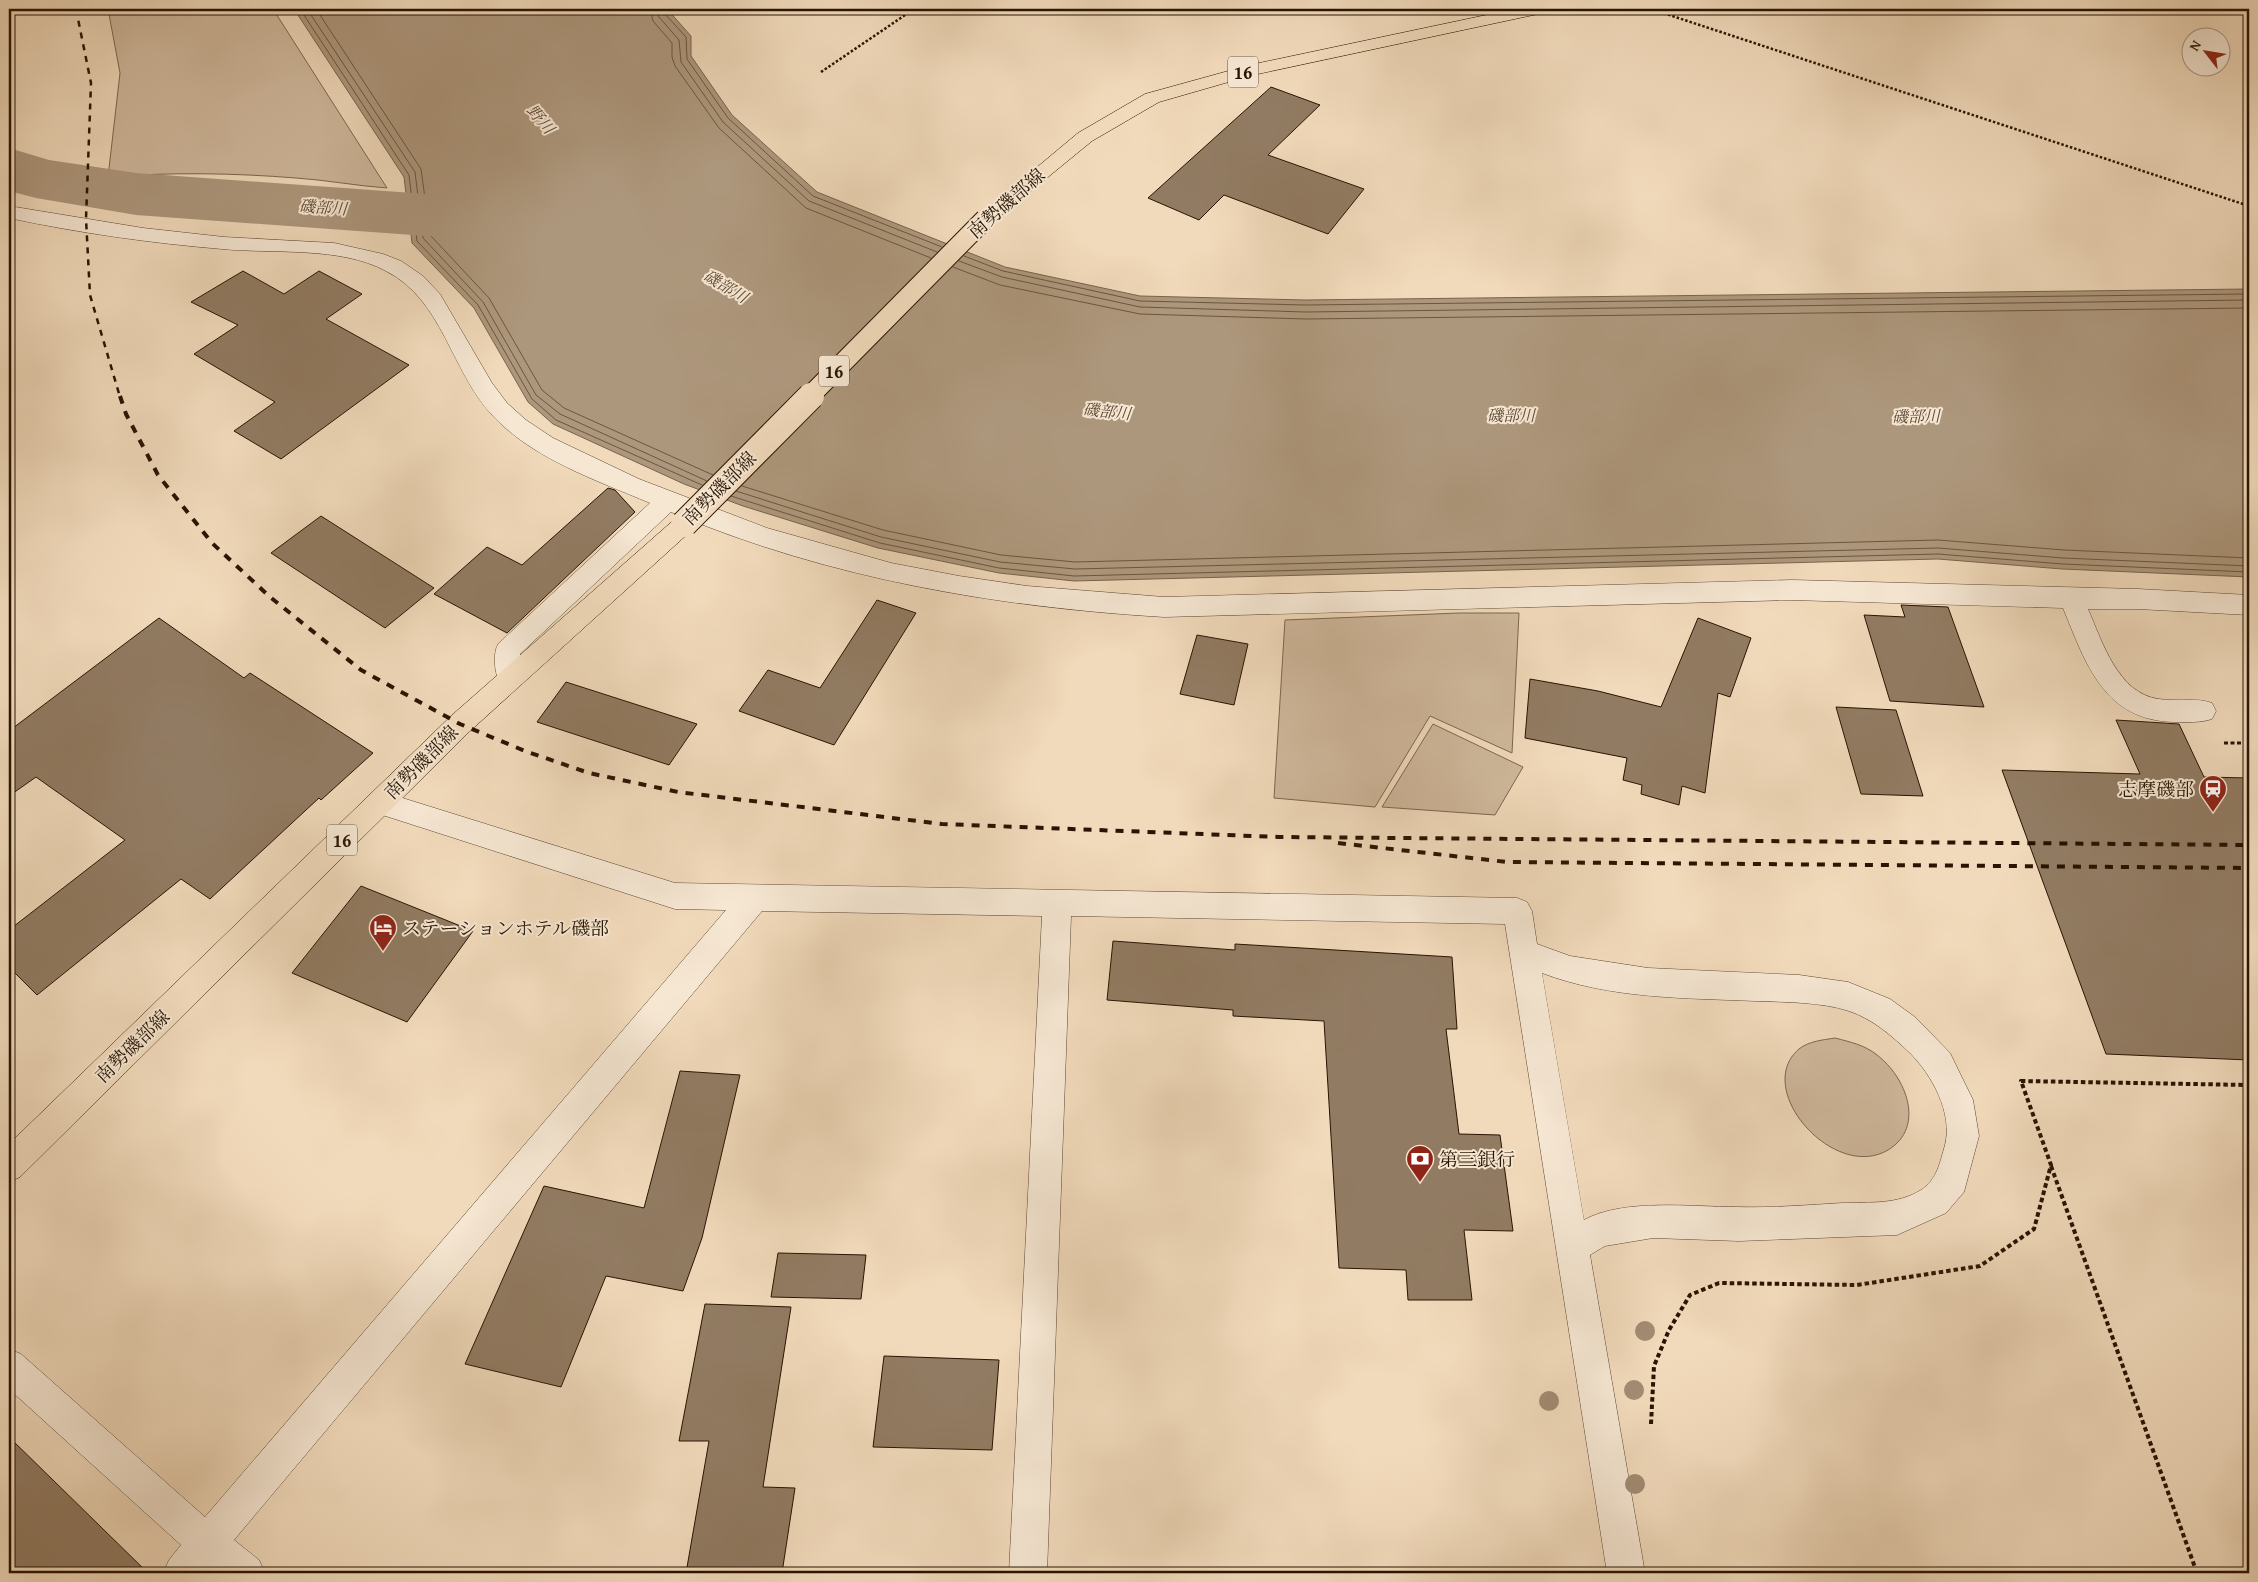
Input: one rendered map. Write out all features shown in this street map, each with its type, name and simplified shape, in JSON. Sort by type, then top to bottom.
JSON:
[{"type":"main road","name":"南勢磯部線","points":[[9,1166],[460,724],[684,524],[985,218],[1084,136],[1152,98],[1250,70],[1538,9]]},
{"type":"street","points":[[9,212],[106,229],[223,242],[351,252],[397,267],[435,302],[487,393],[516,425],[576,460],[667,501],[772,539],[861,565],[942,584],[1021,597],[1094,605],[1193,606],[1792,590],[2071,599],[2138,599],[2249,605]]},
{"type":"street","points":[[510,679],[508,651],[667,501]]},
{"type":"street","points":[[2071,599],[2102,667],[2115,686],[2131,700],[2149,708],[2203,711]]},
{"type":"street","points":[[380,803],[675,896],[1517,911],[1626,1573]]},
{"type":"street","points":[[182,1573],[755,897]]},
{"type":"street","points":[[1028,1573],[1057,902]]},
{"type":"street","points":[[1524,953],[1570,970],[1648,982],[1799,989],[1848,996],[1879,1010],[1904,1027],[1923,1044],[1939,1064],[1956,1100],[1963,1136],[1952,1180],[1934,1201],[1897,1218],[1739,1224],[1653,1221],[1599,1230],[1571,1248]]},
{"type":"street","points":[[9,1366],[208,1544],[246,1573]]},
{"type":"path","points":[[821,72],[914,9]]},
{"type":"path","points":[[1651,9],[2249,206]]},
{"type":"path","points":[[2051,1165],[2197,1573]]},
{"type":"shaded area","points":[[108,9],[273,9],[387,188],[308,179],[249,175],[179,174],[108,177],[120,73]]},
{"type":"shaded area","points":[[1459,613],[1519,613],[1512,753],[1430,716],[1375,807],[1274,798],[1285,620]]},
{"type":"shaded area","points":[[1433,724],[1523,767],[1495,815],[1382,807]]},
{"type":"shaded area","points":[[1835,1038],[1862,1046],[1877,1055],[1887,1064],[1903,1089],[1908,1102],[1909,1116],[1906,1129],[1900,1140],[1888,1150],[1867,1156],[1845,1153],[1824,1143],[1806,1126],[1792,1107],[1785,1086],[1787,1066],[1803,1046],[1816,1041]]},
{"type":"water","name":"野川","points":[[294,9],[667,9],[691,36],[691,56],[732,115],[817,192],[1005,267],[1140,296],[1305,300],[2249,289],[2249,577],[2062,569],[1938,559],[1074,581],[999,573],[878,548],[743,506],[684,484],[553,424],[528,402],[474,308],[412,243],[404,177]]},
{"type":"building","points":[[1271,87],[1320,105],[1268,155],[1364,189],[1328,234],[1224,195],[1199,220],[1148,198]]},
{"type":"building","points":[[243,271],[284,294],[319,271],[362,294],[326,319],[409,365],[281,459],[234,431],[275,402],[194,354],[238,325],[191,302]]},
{"type":"building","points":[[608,488],[615,490],[635,512],[507,633],[434,594],[487,547],[522,565]]},
{"type":"building","points":[[321,516],[434,588],[385,628],[271,553]]},
{"type":"building","points":[[877,600],[916,613],[834,745],[739,711],[768,670],[820,688]]},
{"type":"building","points":[[1901,605],[1948,607],[1984,707],[1890,701],[1864,615],[1905,617]]},
{"type":"building","points":[[159,618],[244,678],[250,673],[373,753],[321,800],[319,798],[210,899],[181,879],[37,995],[9,967],[9,930],[125,840],[36,777],[9,796],[9,731]]},
{"type":"building","points":[[1698,618],[1751,638],[1730,697],[1718,693],[1705,793],[1682,786],[1679,805],[1641,794],[1642,785],[1623,780],[1627,758],[1525,738],[1530,679],[1598,691],[1661,707]]},
{"type":"building","points":[[1197,635],[1248,644],[1234,705],[1180,694]]},
{"type":"building","points":[[566,682],[697,724],[669,765],[537,722]]},
{"type":"building","points":[[1836,707],[1896,710],[1923,796],[1861,794]]},
{"type":"building","points":[[2116,720],[2179,724],[2204,777],[2249,778],[2249,1060],[2106,1054],[2002,770],[2140,774]]},
{"type":"building","name":"ステーションホテル磯部","points":[[361,886],[473,931],[407,1022],[292,973]]},
{"type":"building","points":[[1113,941],[1235,950],[1235,944],[1452,957],[1457,1029],[1446,1029],[1459,1134],[1500,1135],[1513,1231],[1464,1230],[1472,1300],[1408,1300],[1406,1270],[1339,1268],[1324,1021],[1233,1016],[1233,1010],[1107,1000]]},
{"type":"building","points":[[680,1071],[740,1075],[702,1238],[683,1291],[606,1276],[561,1387],[465,1364],[544,1186],[644,1208]]},
{"type":"building","points":[[778,1253],[866,1255],[861,1299],[771,1297]]},
{"type":"building","points":[[705,1304],[791,1307],[763,1487],[795,1488],[782,1573],[686,1573],[709,1441],[679,1441]]},
{"type":"building","points":[[884,1356],[999,1360],[992,1450],[873,1447]]},
{"type":"building","points":[[9,1437],[148,1573],[9,1573]]},
{"type":"waterway","name":"磯部川","points":[[9,168],[36,178],[136,194],[538,223]]},
{"type":"railway","points":[[76,9],[91,83],[86,219],[90,295],[120,397]]},
{"type":"railway","points":[[120,396],[126,414],[158,475],[212,543],[270,597],[361,670],[460,724],[525,751],[589,773],[678,792],[942,824],[1279,837],[2249,845]]},
{"type":"railway","points":[[1338,843],[1507,862],[2249,868]]},
{"type":"place","name":"志摩磯部","points":[[2213,813]]},
{"type":"place","name":"ステーションホテル磯部","points":[[383,952]]},
{"type":"place","name":"第三銀行","points":[[1420,1183]]}]
